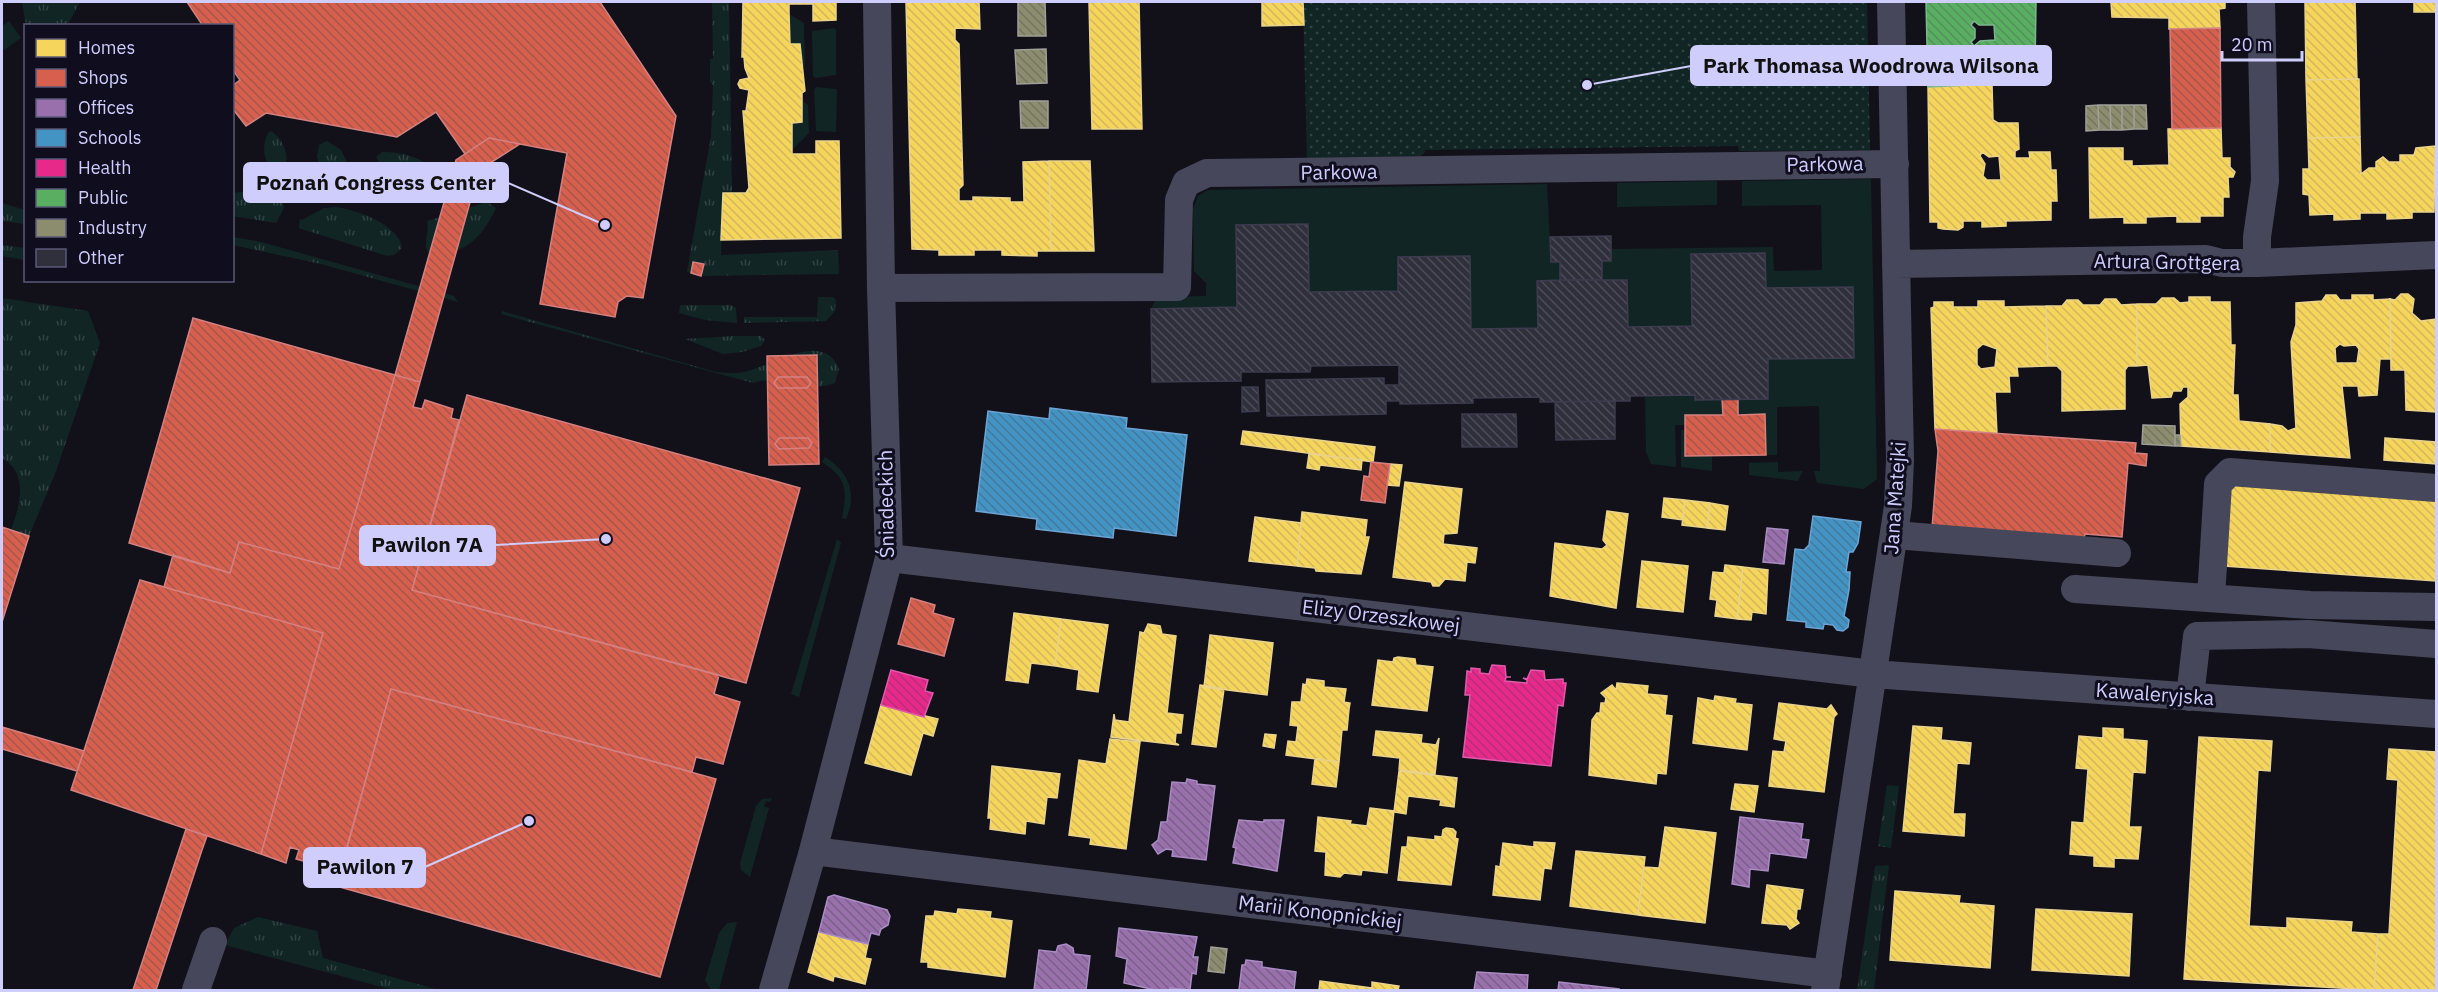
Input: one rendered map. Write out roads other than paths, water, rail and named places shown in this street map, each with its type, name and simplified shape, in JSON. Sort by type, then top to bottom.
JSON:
[{"type":"street","name":"Śniadeckich","points":[[773,990],[813,851],[890,558],[881,288],[876,2]]},
{"type":"street","name":"Jana Matejki","points":[[1827,982],[1894,535],[1900,460],[1891,2]]},
{"type":"street","points":[[2257,263],[2256,237],[2265,181],[2261,2]]},
{"type":"street","name":"Parkowa","points":[[881,288],[1177,287],[1179,200],[1186,183],[1207,173],[1895,164]]},
{"type":"street","name":"Artura Grottgera","points":[[1896,264],[2206,259],[2222,263],[2257,263],[2436,255]]},
{"type":"street","points":[[2211,598],[2218,484],[2230,472],[2436,488]]},
{"type":"street","points":[[1894,535],[2117,553]]},
{"type":"street","name":"Elizy Orzeszkowej","points":[[890,558],[1873,674]]},
{"type":"street","points":[[2075,589],[2310,605],[2436,607]]},
{"type":"street","points":[[2308,634],[2310,605]]},
{"type":"street","points":[[2190,697],[2197,636],[2308,634],[2436,644]]},
{"type":"street","name":"Kawaleryjska","points":[[1873,674],[2436,714]]},
{"type":"street","name":"Marii Konopnickiej","points":[[813,851],[1827,982]]},
{"type":"street","points":[[196,990],[213,941]]},
{"type":"place","name":"Park Thomasa Woodrowa Wilsona","points":[[1587,85]]},
{"type":"place","name":"Poznań Congress Center","points":[[605,225]]},
{"type":"place","name":"Pawilon 7A","points":[[606,539]]},
{"type":"place","name":"Pawilon 7","points":[[529,821]]}]
